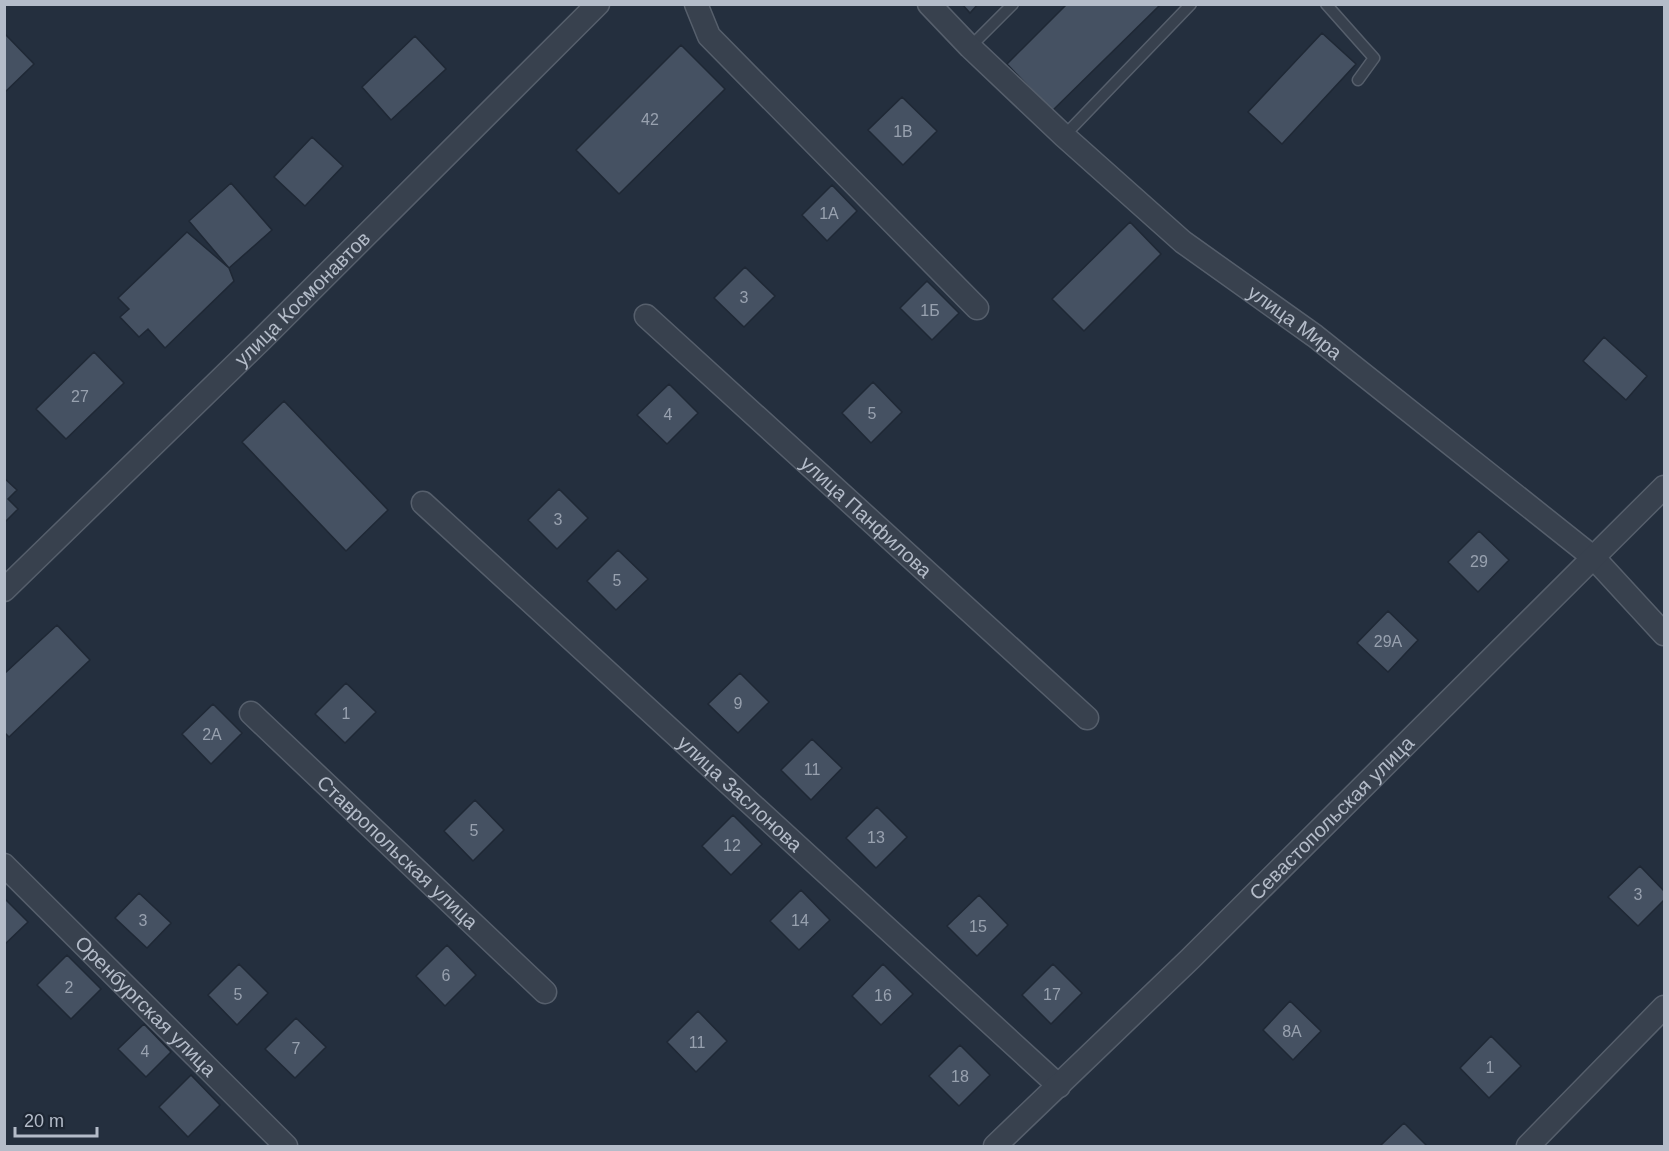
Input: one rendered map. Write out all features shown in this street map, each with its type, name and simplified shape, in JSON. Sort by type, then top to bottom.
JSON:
[{"type":"street","name":"улица Космонавтов","points":[[4,590],[261,340],[598,4]]},
{"type":"street","points":[[696,4],[709,36],[977,308]]},
{"type":"street","name":"улица Мира","points":[[929,4],[970,47],[1064,136],[1183,242],[1315,336],[1594,558],[1665,634]]},
{"type":"street","name":"улица Панфилова","points":[[646,316],[1087,718]]},
{"type":"street","name":"Севастопольская улица","points":[[996,1146],[1665,487]]},
{"type":"street","name":"улица Заслонова","points":[[423,503],[1059,1086]]},
{"type":"street","name":"Ставропольская улица","points":[[251,713],[545,992]]},
{"type":"street","name":"Оренбургская улица","points":[[4,865],[286,1146]]},
{"type":"street","points":[[1528,1146],[1665,1007]]},
{"type":"lane","points":[[970,47],[1013,4]]},
{"type":"lane","points":[[1064,136],[1191,4]]},
{"type":"lane","points":[[1326,4],[1374,58],[1358,80]]},
{"type":"building","points":[[962,4],[978,4],[970,13]]},
{"type":"building","points":[[1067,4],[1161,4],[1052,111],[1007,64]]},
{"type":"building","points":[[4,33],[34,64],[4,93]]},
{"type":"building","points":[[1322,33],[1356,64],[1282,144],[1248,112]]},
{"type":"building","points":[[415,36],[446,69],[391,120],[362,87]]},
{"type":"building","points":[[681,45],[725,89],[619,194],[576,150]]},
{"type":"building","points":[[902,97],[937,131],[903,165],[868,130]]},
{"type":"building","points":[[312,137],[343,166],[305,206],[274,177]]},
{"type":"building","points":[[231,183],[272,230],[229,268],[189,221]]},
{"type":"building","points":[[832,185],[857,211],[827,241],[802,215]]},
{"type":"building","points":[[1130,222],[1161,254],[1084,331],[1052,299]]},
{"type":"building","points":[[187,232],[229,268],[234,281],[165,348],[148,329],[139,337],[120,317],[129,309],[118,298]]},
{"type":"building","points":[[745,267],[775,296],[744,327],[714,298]]},
{"type":"building","points":[[927,281],[959,313],[932,340],[900,308]]},
{"type":"building","points":[[1604,337],[1647,376],[1626,400],[1583,361]]},
{"type":"building","points":[[94,352],[124,383],[66,439],[36,409]]},
{"type":"building","points":[[873,382],[902,412],[871,443],[842,413]]},
{"type":"building","points":[[669,384],[698,413],[667,444],[637,415]]},
{"type":"building","points":[[284,401],[388,510],[346,551],[242,442]]},
{"type":"building","points":[[4,478],[17,490],[8,499],[18,509],[4,523]]},
{"type":"building","points":[[559,489],[588,518],[557,549],[528,520]]},
{"type":"building","points":[[1479,531],[1509,560],[1478,592],[1448,562]]},
{"type":"building","points":[[618,550],[648,579],[616,610],[587,581]]},
{"type":"building","points":[[1388,611],[1418,640],[1388,672],[1357,643]]},
{"type":"building","points":[[57,625],[90,660],[9,737],[4,732],[4,674]]},
{"type":"building","points":[[740,673],[769,702],[738,733],[708,704]]},
{"type":"building","points":[[346,683],[376,712],[345,743],[315,714]]},
{"type":"building","points":[[213,704],[242,733],[211,764],[182,734]]},
{"type":"building","points":[[812,739],[842,768],[811,800],[781,770]]},
{"type":"building","points":[[475,800],[504,830],[473,861],[444,831]]},
{"type":"building","points":[[877,807],[907,837],[876,868],[846,838]]},
{"type":"building","points":[[733,815],[762,844],[731,875],[702,846]]},
{"type":"building","points":[[1640,866],[1664,891],[1664,900],[1638,926],[1608,897]]},
{"type":"building","points":[[801,890],[830,920],[799,950],[770,921]]},
{"type":"building","points":[[139,893],[171,923],[147,948],[115,918]]},
{"type":"building","points":[[979,895],[1008,925],[977,956],[947,926]]},
{"type":"building","points":[[4,898],[28,922],[4,945]]},
{"type":"building","points":[[447,945],[476,975],[445,1006],[416,976]]},
{"type":"building","points":[[67,955],[101,989],[71,1019],[37,985]]},
{"type":"building","points":[[239,964],[268,993],[237,1025],[208,995]]},
{"type":"building","points":[[883,964],[913,994],[881,1025],[852,996]]},
{"type":"building","points":[[1053,964],[1082,993],[1051,1024],[1022,995]]},
{"type":"building","points":[[1290,1001],[1321,1031],[1293,1060],[1263,1030]]},
{"type":"building","points":[[698,1011],[727,1041],[696,1072],[667,1042]]},
{"type":"building","points":[[296,1018],[326,1047],[295,1078],[265,1049]]},
{"type":"building","points":[[144,1024],[171,1052],[146,1077],[118,1049]]},
{"type":"building","points":[[1491,1036],[1521,1066],[1489,1098],[1460,1068]]},
{"type":"building","points":[[960,1045],[990,1075],[959,1106],[929,1076]]},
{"type":"building","points":[[191,1075],[220,1105],[188,1137],[159,1107]]},
{"type":"building","points":[[1404,1123],[1427,1146],[1380,1146]]}]
